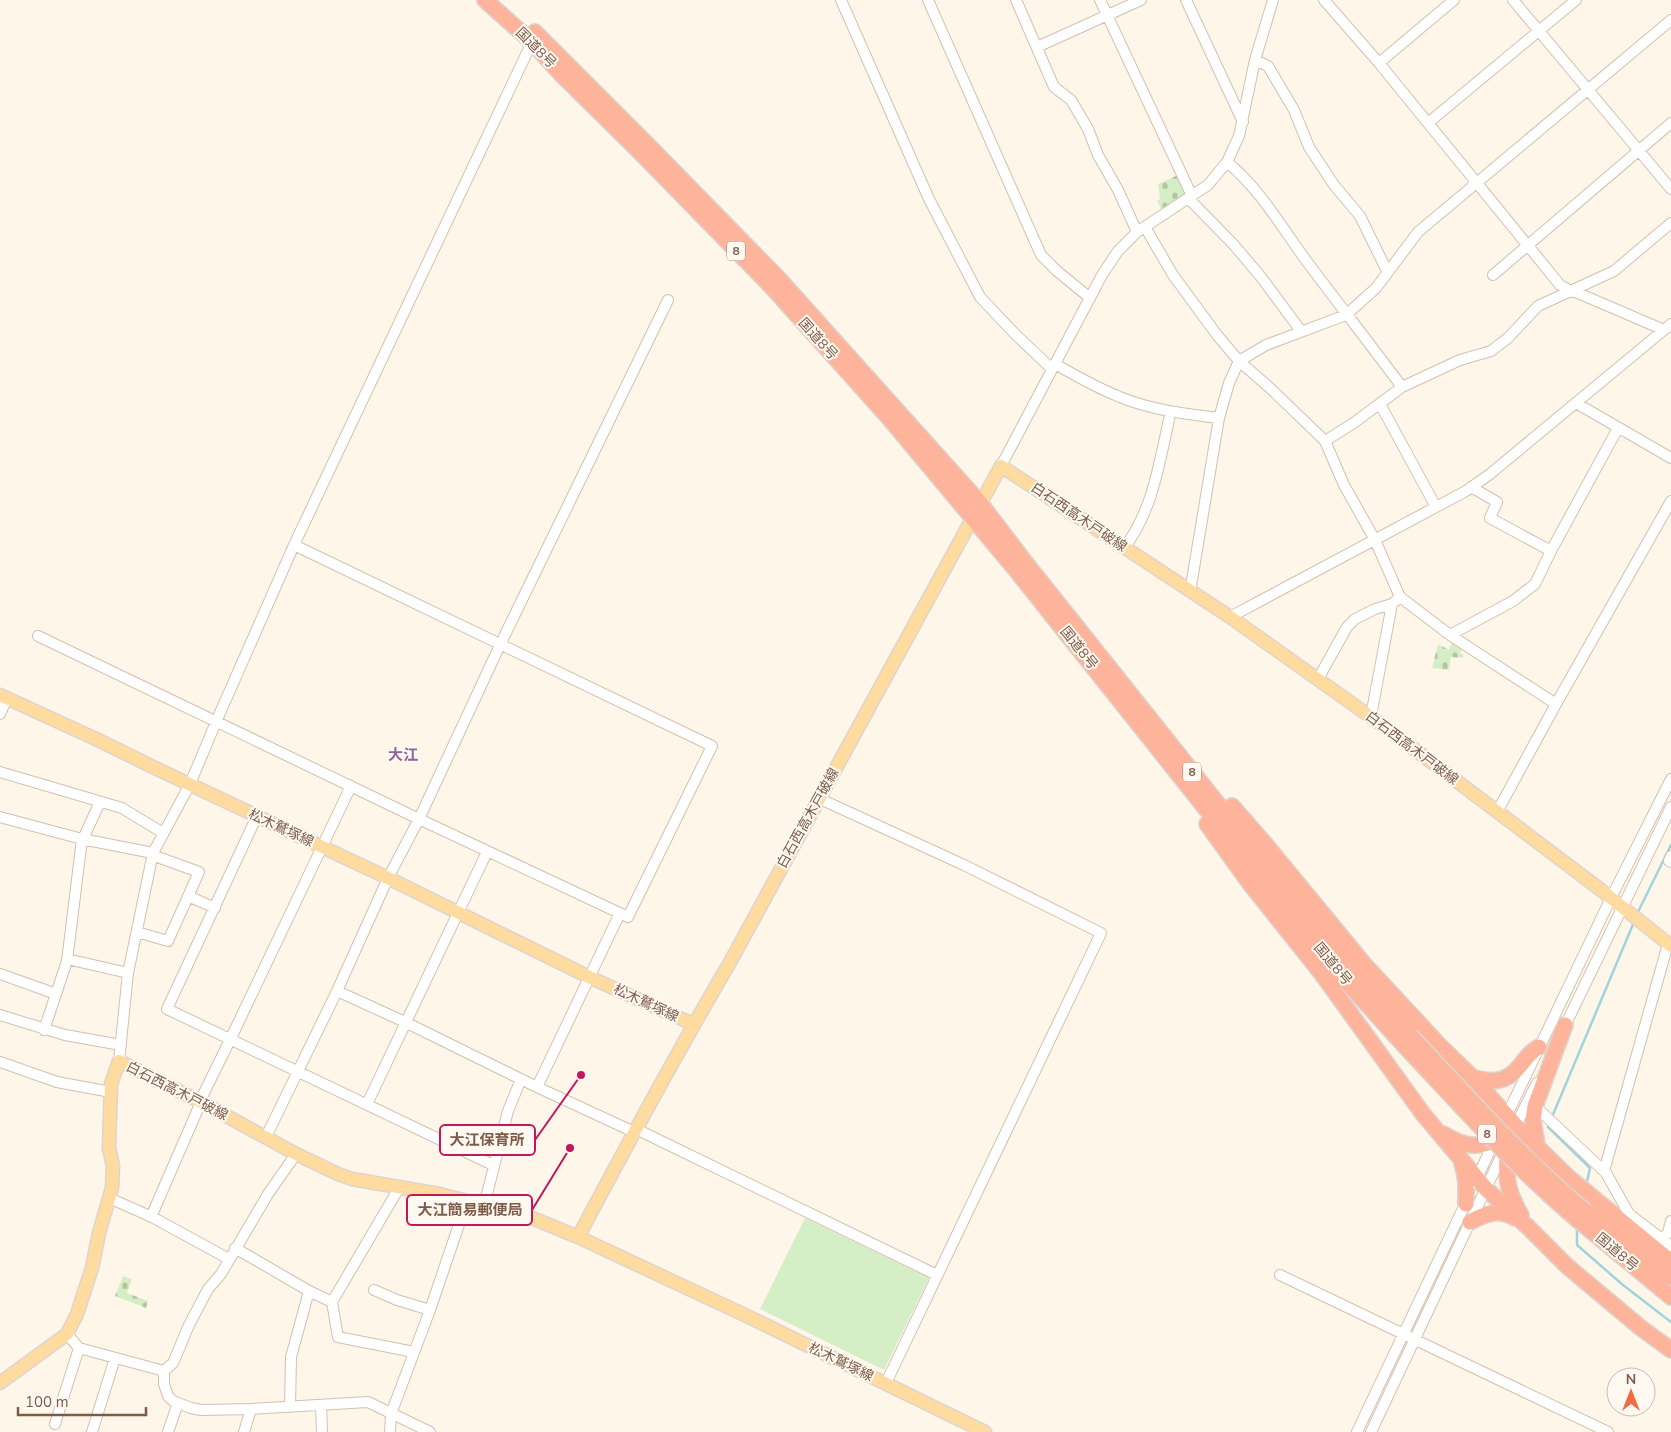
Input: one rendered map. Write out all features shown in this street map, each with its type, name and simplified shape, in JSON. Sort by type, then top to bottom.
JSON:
[{"type":"highway","name":"国道8号","points":[[485,0],[532,42],[561,74],[771,286],[889,418],[972,517],[1160,749],[1280,902],[1351,986],[1559,1189],[1581,1215],[1671,1297]]},
{"type":"highway","name":"国道8号","points":[[501,0],[582,77],[779,279],[980,503],[1191,770],[1389,1012],[1406,1040]]},
{"type":"highway","points":[[1160,749],[1209,828],[1251,885],[1322,974],[1435,1130],[1481,1184],[1567,1266],[1671,1350]]},
{"type":"highway","points":[[1191,770],[1234,807],[1364,964],[1441,1048],[1472,1077],[1568,1177],[1671,1262]]},
{"type":"highway","points":[[1537,1145],[1534,1120],[1535,1106],[1565,1025]]},
{"type":"highway","points":[[1472,1077],[1485,1081],[1498,1081],[1510,1076],[1520,1067],[1530,1052],[1539,1047]]},
{"type":"highway","points":[[1512,1120],[1500,1142],[1512,1201],[1528,1227]]},
{"type":"highway","points":[[1435,1130],[1467,1145],[1500,1142]]},
{"type":"highway","points":[[1459,1158],[1465,1170],[1466,1204]]},
{"type":"highway","points":[[1470,1222],[1484,1214],[1497,1212],[1508,1214],[1528,1227]]},
{"type":"highway","name":"国道8号","points":[[1581,1215],[1671,1277]]},
{"type":"main road","name":"白石西高木戸破線","points":[[693,1024],[728,964],[999,469],[1230,617],[1371,716],[1670,945]]},
{"type":"main road","name":"松木鷲塚線","points":[[4,697],[693,1024],[578,1237],[749,1317],[985,1432]]},
{"type":"main road","name":"白石西高木戸破線","points":[[0,1383],[67,1334],[77,1314],[92,1268],[112,1188],[114,1166],[109,1148],[111,1084],[119,1061],[338,1174],[352,1179],[439,1194],[467,1201],[484,1202],[520,1213],[578,1237]]},
{"type":"street","points":[[841,0],[929,199],[980,297],[1015,334],[1053,366],[1121,398],[1171,411],[1219,418]]},
{"type":"street","points":[[928,0],[1041,255],[1090,298]]},
{"type":"street","points":[[1016,0],[1054,87],[1071,100],[1088,129],[1100,160],[1141,229],[1173,275],[1217,335],[1239,361],[1325,441],[1344,485],[1375,540],[1400,597],[1450,635],[1556,704]]},
{"type":"street","points":[[1100,0],[1190,197],[1261,277],[1301,332]]},
{"type":"street","points":[[1037,47],[1141,0]]},
{"type":"street","points":[[1186,0],[1243,122]]},
{"type":"street","points":[[999,469],[1090,298],[1118,251],[1141,229],[1208,185],[1227,162],[1240,136],[1255,60],[1273,0]]},
{"type":"street","points":[[1379,64],[1454,0]]},
{"type":"street","points":[[1513,0],[1671,189]]},
{"type":"street","points":[[1428,123],[1576,0]]},
{"type":"street","points":[[1230,617],[1436,508],[1471,487],[1490,474],[1667,327],[1560,285],[1329,2]]},
{"type":"street","points":[[1190,592],[1219,418],[1229,383],[1239,361],[1266,345],[1346,315],[1376,288],[1418,232],[1475,182],[1671,20]]},
{"type":"street","points":[[119,1061],[128,973],[153,854],[190,784],[294,545],[532,42]]},
{"type":"street","points":[[1255,60],[1268,66],[1294,110],[1309,147],[1334,185],[1360,216],[1387,271]]},
{"type":"street","points":[[1493,274],[1671,123]]},
{"type":"street","points":[[1227,162],[1248,182],[1346,315],[1402,387]]},
{"type":"street","points":[[1325,441],[1356,422],[1402,387],[1460,360],[1491,351],[1508,338],[1538,306],[1569,290],[1614,271],[1671,223]]},
{"type":"street","points":[[266,1137],[337,991],[388,878],[419,819],[500,645],[668,300]]},
{"type":"street","points":[[1576,403],[1671,458]]},
{"type":"street","points":[[1380,404],[1436,508]]},
{"type":"street","points":[[1124,548],[1134,536],[1147,506],[1171,411]]},
{"type":"street","points":[[1450,635],[1514,601],[1534,584],[1618,428]]},
{"type":"street","points":[[1471,487],[1497,502],[1490,518],[1551,551]]},
{"type":"street","points":[[1497,812],[1671,501]]},
{"type":"street","points":[[38,636],[487,852],[628,917],[712,746],[294,545]]},
{"type":"street","points":[[1318,679],[1347,626],[1354,619],[1375,609],[1392,604],[1400,597]]},
{"type":"street","points":[[1371,716],[1392,604]]},
{"type":"street","points":[[0,714],[4,697]]},
{"type":"street","points":[[0,772],[122,808],[163,833]]},
{"type":"street","points":[[1512,1120],[1539,1047],[1671,778]]},
{"type":"street","points":[[151,1217],[200,1102],[351,786]]},
{"type":"street","points":[[818,798],[964,865],[1101,933],[886,1384]]},
{"type":"street","points":[[44,1030],[67,959],[82,839],[100,802]]},
{"type":"street","points":[[1512,1120],[1565,1025],[1671,807]]},
{"type":"street","points":[[257,816],[167,1009],[493,1164]]},
{"type":"street","points":[[0,817],[82,839],[153,854],[199,872],[168,941],[137,932]]},
{"type":"street","points":[[367,1104],[487,852]]},
{"type":"street","points":[[1671,856],[1669,861],[1671,862]]},
{"type":"street","points":[[188,896],[215,908]]},
{"type":"street","points":[[537,1087],[620,913]]},
{"type":"street","points":[[1604,1171],[1670,945]]},
{"type":"street","points":[[67,959],[128,973]]},
{"type":"street","points":[[0,974],[56,994]]},
{"type":"street","points":[[337,991],[537,1087],[635,1130],[937,1275]]},
{"type":"street","points":[[0,1015],[44,1030],[121,1045]]},
{"type":"street","points":[[0,1062],[57,1082],[111,1092]]},
{"type":"street","points":[[484,1202],[508,1111],[521,1079]]},
{"type":"street","points":[[1535,1106],[1604,1171],[1629,1214],[1671,1246]]},
{"type":"street","points":[[1370,1432],[1470,1222],[1481,1184],[1500,1142]]},
{"type":"street","points":[[1357,1432],[1466,1204],[1481,1184],[1500,1142]]},
{"type":"street","points":[[296,1154],[268,1194],[221,1274],[208,1289],[173,1363],[164,1371],[164,1384],[168,1396],[178,1403],[201,1410],[368,1402],[430,1432]]},
{"type":"street","points":[[399,1188],[332,1302],[338,1337],[414,1352]]},
{"type":"street","points":[[109,1198],[151,1217],[229,1259]]},
{"type":"street","points":[[390,1432],[391,1414],[430,1310],[467,1201]]},
{"type":"street","points":[[1661,1239],[1668,1233],[1671,1221]]},
{"type":"street","points":[[235,1248],[309,1291],[332,1302]]},
{"type":"street","points":[[1280,1275],[1608,1432]]},
{"type":"street","points":[[374,1290],[396,1300],[430,1310]]},
{"type":"street","points":[[290,1407],[291,1357],[309,1291]]},
{"type":"street","points":[[67,1334],[80,1348],[164,1371]]},
{"type":"street","points":[[55,1424],[80,1348]]},
{"type":"street","points":[[92,1432],[115,1358]]},
{"type":"street","points":[[168,1432],[178,1403]]},
{"type":"street","points":[[321,1405],[322,1432]]},
{"type":"street","points":[[244,1432],[251,1409]]},
{"type":"green space","points":[[1178,175],[1186,194],[1161,209],[1157,201],[1160,199],[1158,184]]},
{"type":"green space","points":[[1452,642],[1463,648],[1460,653],[1464,656],[1462,658],[1451,657],[1449,670],[1432,668],[1438,644],[1449,650]]},
{"type":"green space","points":[[805,1218],[929,1278],[884,1370],[760,1309]]},
{"type":"green space","points":[[123,1276],[132,1279],[127,1293],[148,1301],[146,1308],[115,1296]]},
{"type":"waterway","points":[[1637,914],[1671,845]]},
{"type":"waterway","points":[[1552,1117],[1634,922]]},
{"type":"waterway","points":[[1549,1125],[1548,1127],[1590,1168],[1586,1186]]},
{"type":"waterway","points":[[1577,1226],[1577,1245],[1623,1285],[1671,1322]]},
{"type":"place","name":"大江保育所","points":[[581,1075]]},
{"type":"place","name":"大江簡易郵便局","points":[[570,1148]]},
{"type":"district","name":"大江","points":[[403,755]]}]
